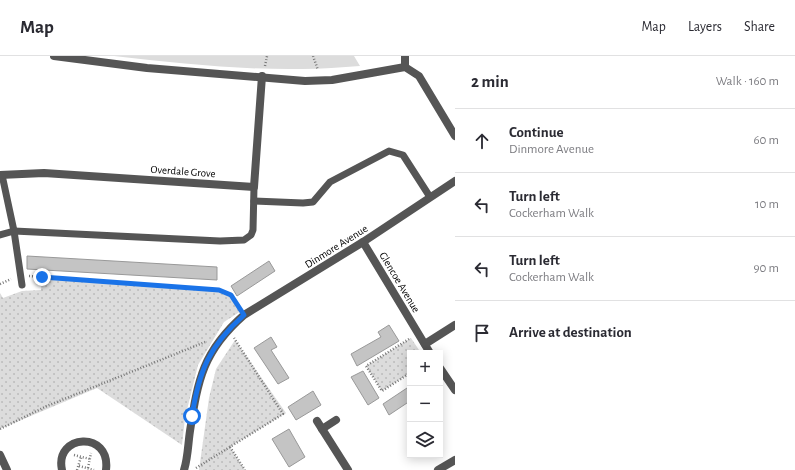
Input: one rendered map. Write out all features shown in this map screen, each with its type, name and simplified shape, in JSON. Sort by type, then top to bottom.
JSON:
[{"type":"street","points":[[54,56],[147,68],[320,81],[405,67],[419,76],[455,136]]},
{"type":"street","points":[[405,56],[405,67]]},
{"type":"street","points":[[254,187],[262,76]]},
{"type":"street","name":"Overdale Grove","points":[[1,175],[44,173],[254,187]]},
{"type":"street","name":"Dinmore Avenue","points":[[184,470],[196,393],[201,372],[228,329],[244,315],[363,242],[455,181]]},
{"type":"street","name":"Glencoe Avenue","points":[[363,242],[428,350]]},
{"type":"street","points":[[425,344],[455,325]]},
{"type":"street","points":[[443,372],[455,390]]},
{"type":"street","points":[[322,429],[336,420]]},
{"type":"street","points":[[317,421],[348,470]]},
{"type":"street","points":[[62,470],[61,461],[67,449],[76,442],[86,441],[94,443],[103,451],[107,464],[106,470]]},
{"type":"street","points":[[0,455],[7,470]]},
{"type":"street","points":[[438,470],[455,460]]},
{"type":"lane","points":[[254,201],[303,204],[312,202],[330,182],[389,151],[403,155],[430,198]]},
{"type":"lane","points":[[1,175],[14,230],[22,285]]},
{"type":"lane","points":[[0,236],[14,230],[233,241],[244,240],[251,235],[254,187]]},
{"type":"path","points":[[312,56],[318,69],[320,81]]},
{"type":"path","points":[[0,284],[21,275],[219,290],[231,295],[244,315]]},
{"type":"path","points":[[192,470],[283,414],[228,329]]},
{"type":"path","points":[[407,375],[382,391],[366,366],[418,334]]},
{"type":"path","points":[[0,429],[47,406],[206,342]]},
{"type":"path","points":[[230,447],[245,470]]},
{"type":"path","points":[[77,470],[81,457]]},
{"type":"path","points":[[78,466],[94,470]]},
{"type":"shaded area","points":[[114,56],[354,56],[360,66],[278,69],[231,67]]},
{"type":"shaded area","points":[[42,277],[219,290],[231,295],[241,311],[224,322],[198,365],[185,418],[182,445],[97,388],[0,429],[0,293],[3,298],[22,291],[41,290]]},
{"type":"shaded area","points":[[411,338],[419,350],[407,350],[407,375],[382,391],[366,366]]},
{"type":"shaded area","points":[[235,340],[286,413],[230,447],[245,470],[199,470],[209,398],[216,369]]},
{"type":"building","points":[[27,256],[217,267],[217,280],[27,269]]},
{"type":"building","points":[[269,261],[275,271],[237,296],[231,286]]},
{"type":"building","points":[[389,325],[399,341],[357,366],[351,354],[381,337],[378,332]]},
{"type":"building","points":[[271,337],[277,347],[271,350],[289,378],[278,384],[254,348]]},
{"type":"building","points":[[363,371],[379,398],[368,405],[351,377]]},
{"type":"building","points":[[407,388],[407,403],[389,415],[383,404]]},
{"type":"building","points":[[313,391],[321,405],[296,420],[288,407]]},
{"type":"building","points":[[289,429],[305,457],[289,467],[272,439]]},
{"type":"route","points":[[42,277],[219,290],[231,295],[244,315],[224,334],[201,372],[192,416]]}]
